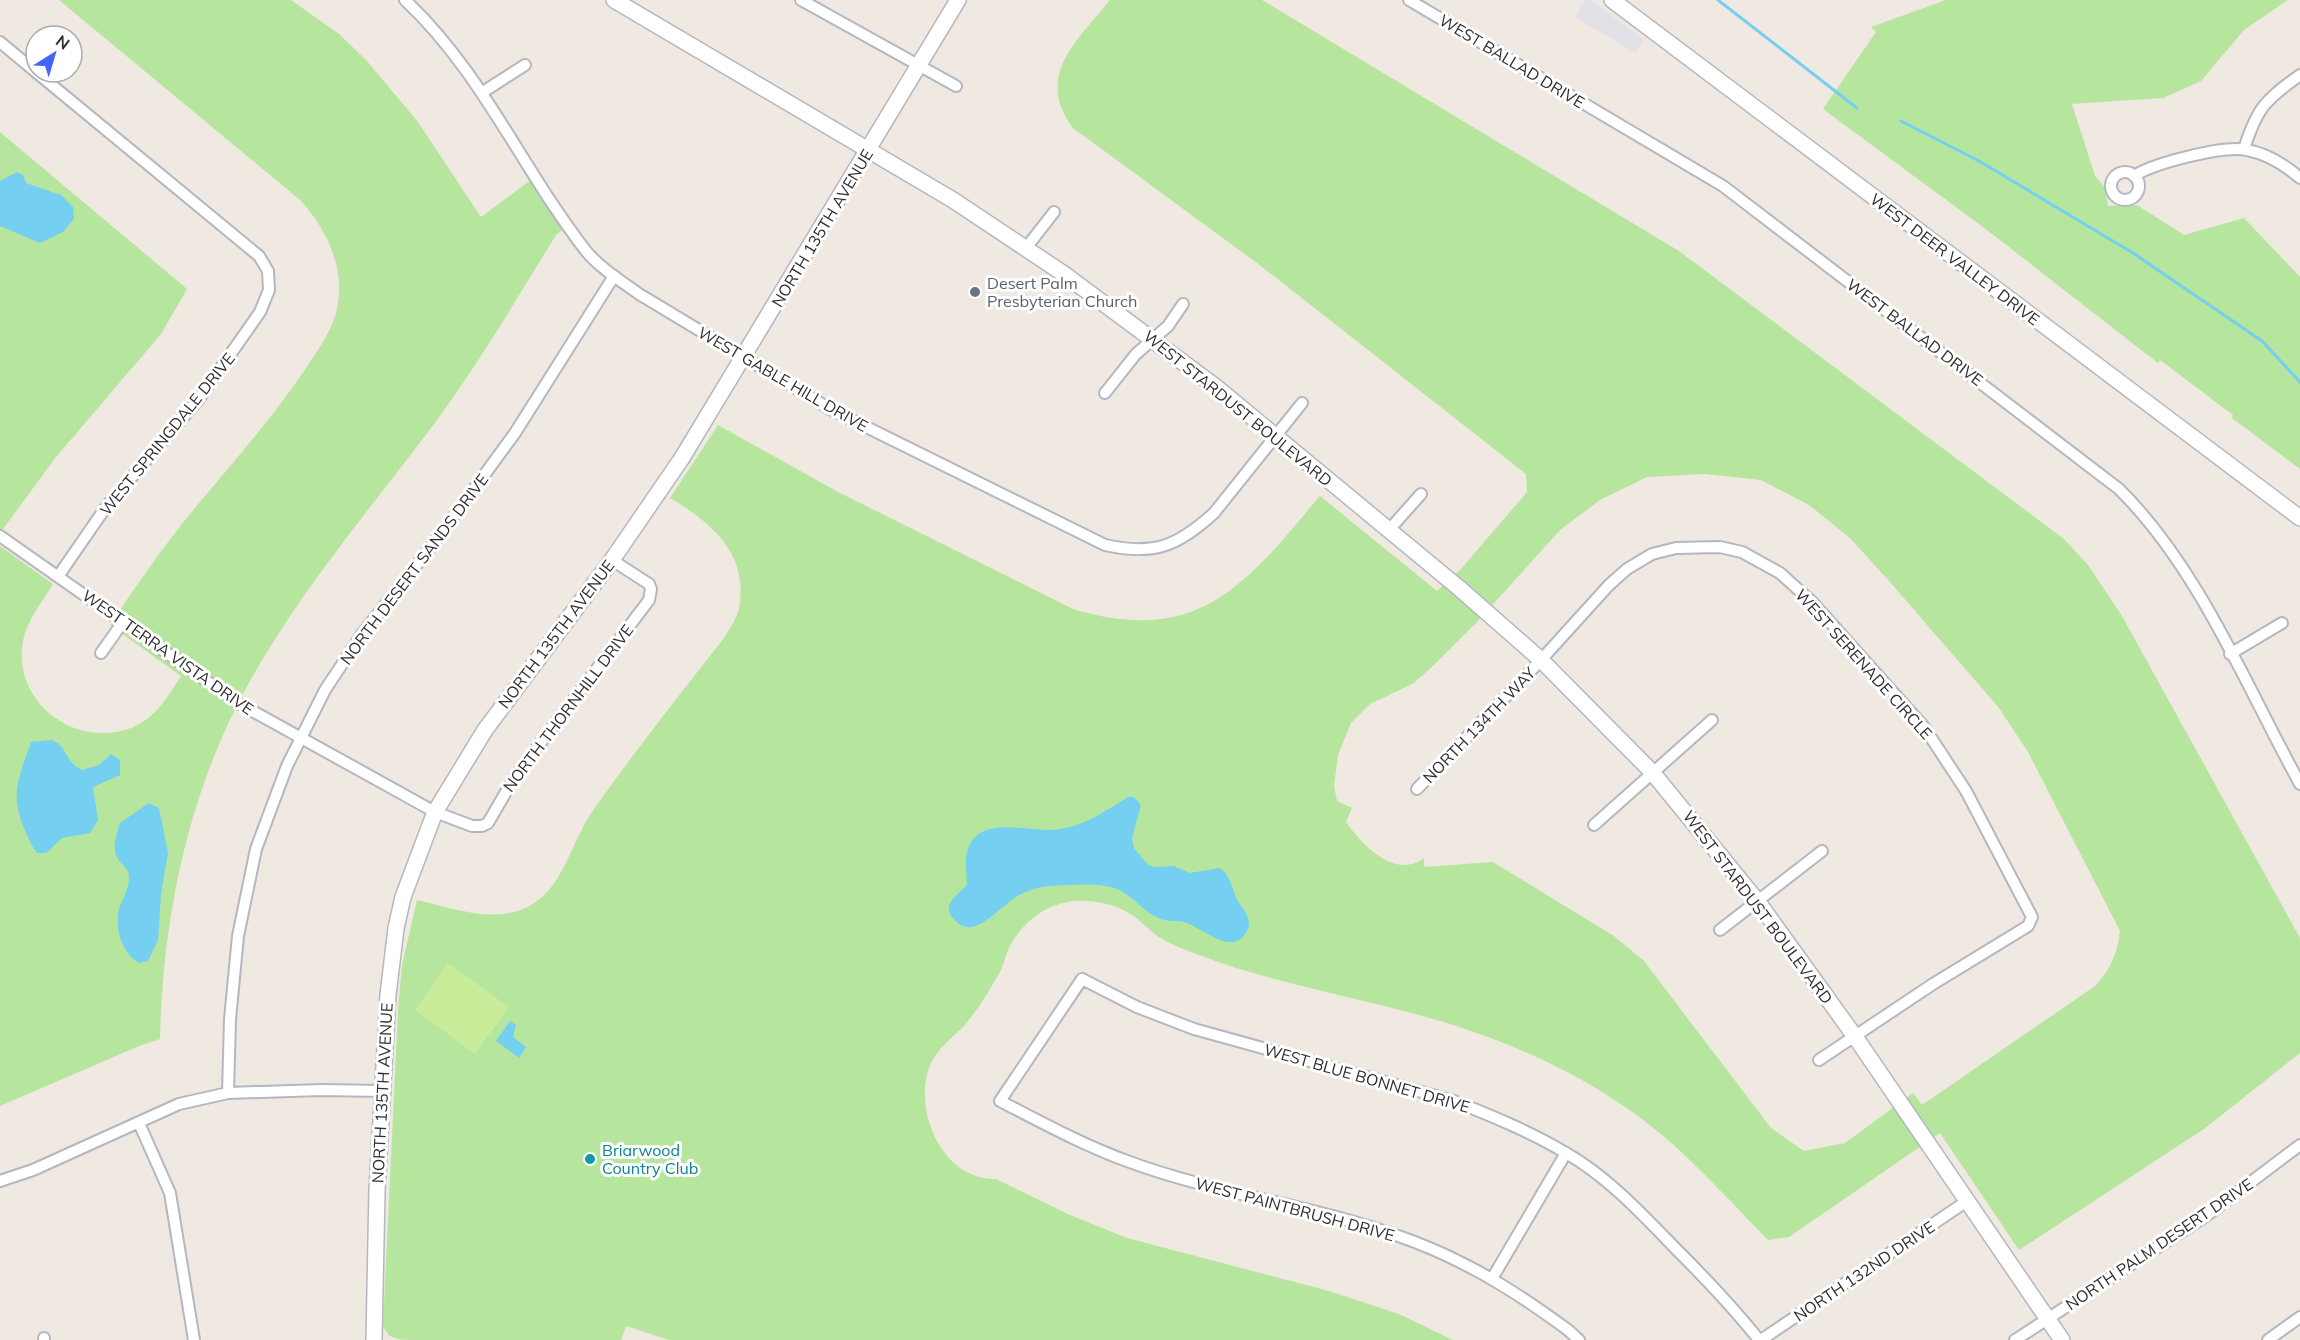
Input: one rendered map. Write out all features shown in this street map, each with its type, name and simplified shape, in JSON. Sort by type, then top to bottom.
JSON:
[{"type":"street","name":"WEST GABLE HILL DRIVE","points":[[405,0],[449,46],[483,92],[587,252],[614,276],[830,409],[1105,545],[1132,551],[1178,542],[1196,529],[1214,513],[1275,436]]},
{"type":"street","name":"WEST STARDUST BOULEVARD","points":[[614,0],[953,200],[1026,248],[1153,338],[1459,588],[1541,660],[1652,772],[1758,902],[1856,1038],[2062,1340]]},
{"type":"street","points":[[801,0],[919,63],[956,86]]},
{"type":"street","name":"NORTH 135TH AVENUE","points":[[374,1340],[377,1190],[388,995],[396,928],[403,897],[435,812],[485,730],[612,560],[682,458],[958,0]]},
{"type":"street","name":"WEST BALLAD DRIVE","points":[[1409,0],[1723,186],[2081,457],[2146,515],[2178,559],[2299,778]]},
{"type":"street","name":"WEST DEER VALLEY DRIVE","points":[[1612,0],[2300,518]]},
{"type":"street","name":"WEST SPRINGDALE DRIVE","points":[[0,42],[24,62]]},
{"type":"street","points":[[483,92],[525,65]]},
{"type":"street","points":[[2244,149],[2260,109],[2270,97],[2300,75]]},
{"type":"street","name":"WEST SPRINGDALE DRIVE","points":[[51,84],[259,256],[268,271],[269,290],[260,312],[228,361],[199,399],[106,507],[58,575]]},
{"type":"street","points":[[2134,176],[2144,169],[2169,162],[2244,149],[2284,164],[2300,178]]},
{"type":"street","points":[[1026,248],[1054,212]]},
{"type":"street","name":"NORTH DESERT SANDS DRIVE","points":[[228,1093],[230,1019],[238,936],[254,860],[269,807],[300,740],[325,690],[362,634],[441,534],[515,433],[614,276]]},
{"type":"street","points":[[1106,393],[1136,354],[1168,326],[1183,304]]},
{"type":"street","points":[[1275,436],[1302,403]]},
{"type":"street","points":[[1388,531],[1421,494]]},
{"type":"street","name":"WEST TERRA VISTA DRIVE","points":[[0,536],[58,575],[202,680],[300,740],[435,812]]},
{"type":"street","name":"WEST SERENADE CIRCLE","points":[[1541,660],[1609,585],[1628,569],[1652,554],[1677,549],[1720,547],[1742,552],[1780,573],[1812,602],[1924,726],[1988,829],[2031,912],[2031,921],[1856,1038]]},
{"type":"street","name":"NORTH THORNHILL DRIVE","points":[[435,812],[472,826],[482,826],[488,823],[514,778],[649,600],[651,590],[649,584],[612,560]]},
{"type":"street","points":[[101,653],[123,622]]},
{"type":"street","points":[[2230,654],[2282,623]]},
{"type":"street","name":"NORTH 134TH WAY","points":[[1417,789],[1541,660]]},
{"type":"street","points":[[1594,825],[1712,720]]},
{"type":"street","points":[[1720,930],[1822,851]]},
{"type":"street","name":"WEST BLUE BONNET DRIVE","points":[[1000,1101],[1082,978],[1137,1007],[1194,1029],[1454,1101],[1488,1114],[1566,1153],[1596,1173],[1635,1207],[1717,1291],[1760,1340]]},
{"type":"street","points":[[1819,1060],[1856,1038]]},
{"type":"street","points":[[0,1181],[33,1170],[179,1104],[228,1093],[383,1091]]},
{"type":"street","name":"WEST PAINTBRUSH DRIVE","points":[[1000,1101],[1126,1161],[1182,1179],[1373,1228],[1430,1248],[1493,1277],[1579,1340]]},
{"type":"street","points":[[139,1123],[170,1193],[194,1340]]},
{"type":"street","name":"NORTH PALM DESERT DRIVE","points":[[2015,1340],[2206,1216],[2300,1145]]},
{"type":"street","points":[[1493,1277],[1566,1153]]},
{"type":"street","name":"NORTH 132ND DRIVE","points":[[1760,1340],[1967,1201]]},
{"type":"street","points":[[2268,1340],[2300,1317]]},
{"type":"shaded area","points":[[1586,0],[1591,0],[1644,40],[1636,53],[1575,17]]},
{"type":"green space","points":[[59,0],[291,0],[339,34],[366,60],[418,122],[481,217],[532,179],[565,228],[556,235],[496,333],[448,405],[309,588],[245,690],[208,773],[193,816],[182,860],[166,949],[160,1039],[0,1106],[0,546],[53,584],[31,618],[23,641],[22,663],[27,683],[38,701],[52,715],[69,726],[89,732],[110,733],[131,728],[147,719],[160,706],[181,676],[110,625],[169,541],[264,424],[306,368],[334,320],[339,288],[331,247],[325,234],[300,200]]},
{"type":"green space","name":"Briarwood Country Club","points":[[1110,0],[1262,0],[1679,251],[2064,539],[2088,565],[2122,616],[2300,938],[2300,1053],[2204,1129],[2019,1250],[1940,1133],[1789,1237],[1768,1240],[1668,1140],[1617,1101],[1560,1068],[1501,1042],[1440,1021],[1231,966],[1169,943],[1119,908],[1100,902],[1071,901],[1046,909],[1032,918],[1021,930],[981,1002],[966,1024],[941,1048],[930,1065],[925,1089],[926,1107],[930,1125],[948,1157],[962,1169],[978,1176],[996,1179],[1070,1215],[1127,1238],[1329,1291],[1399,1314],[1453,1340],[669,1340],[626,1326],[621,1340],[409,1340],[390,1336],[383,1325],[398,1010],[402,965],[417,900],[460,911],[490,915],[519,910],[533,904],[544,895],[561,873],[594,809],[724,638],[739,608],[741,589],[733,556],[724,542],[700,518],[670,498],[718,425],[838,492],[1073,609],[1117,619],[1154,620],[1187,613],[1216,600],[1243,580],[1268,556],[1320,496],[1437,591],[1461,569],[1527,492],[1526,474],[1261,266],[1073,128],[1062,109],[1058,92],[1059,75],[1064,60],[1074,45]],"holes":[[[1705,474],[1761,480],[1809,505],[1850,538],[1999,708],[2028,752],[2120,931],[2112,961],[2095,986],[1922,1105],[1913,1093],[1845,1143],[1804,1151],[1771,1128],[1644,961],[1614,936],[1493,862],[1424,867],[1424,858],[1413,864],[1402,865],[1380,857],[1346,822],[1352,808],[1337,801],[1334,786],[1338,755],[1351,723],[1370,704],[1414,683],[1479,620],[1560,530],[1600,500],[1647,477]]]},
{"type":"green space","points":[[1946,0],[2288,0],[2244,30],[2201,81],[2163,98],[2072,104],[2095,176],[2104,186],[2108,206],[2137,205],[2184,235],[2244,218],[2300,277],[2300,469],[2232,418],[2233,415],[2160,360],[2158,363],[1991,233],[1823,109],[1876,32],[1871,27]]},
{"type":"green space","points":[[0,132],[187,289],[161,334],[56,457],[0,533]]},
{"type":"green space","points":[[448,963],[509,1007],[475,1054],[415,1010]]},
{"type":"water","points":[[17,172],[23,175],[26,183],[61,195],[73,207],[74,219],[63,232],[40,243],[0,226],[0,181]]},
{"type":"water","points":[[52,740],[61,747],[72,763],[82,770],[99,765],[111,754],[120,760],[120,775],[93,787],[98,820],[90,833],[62,838],[46,853],[37,853],[28,838],[20,815],[17,804],[18,784],[31,742]]},
{"type":"water","points":[[1128,797],[1134,797],[1141,805],[1132,838],[1134,848],[1148,865],[1173,866],[1190,873],[1220,868],[1224,872],[1249,920],[1249,927],[1241,938],[1234,942],[1227,942],[1187,923],[1161,919],[1118,890],[1096,885],[1039,887],[1013,898],[987,920],[969,927],[961,925],[951,915],[950,903],[967,885],[966,857],[971,842],[980,833],[1004,827],[1048,830],[1071,827],[1096,816]]},
{"type":"water","points":[[149,803],[159,808],[168,853],[161,894],[158,940],[148,961],[139,963],[124,947],[119,932],[119,909],[128,886],[129,875],[118,859],[115,845],[120,823]]},
{"type":"water","points":[[510,1021],[516,1025],[513,1037],[526,1047],[519,1058],[496,1041]]},
{"type":"waterway","points":[[1718,0],[1857,108]]},
{"type":"waterway","points":[[1901,121],[1979,161],[2133,253],[2262,341],[2300,382]]},
{"type":"place","name":"Desert Palm Presbyterian Church","points":[[975,292]]},
{"type":"place","name":"Briarwood Country Club","points":[[590,1159]]}]
